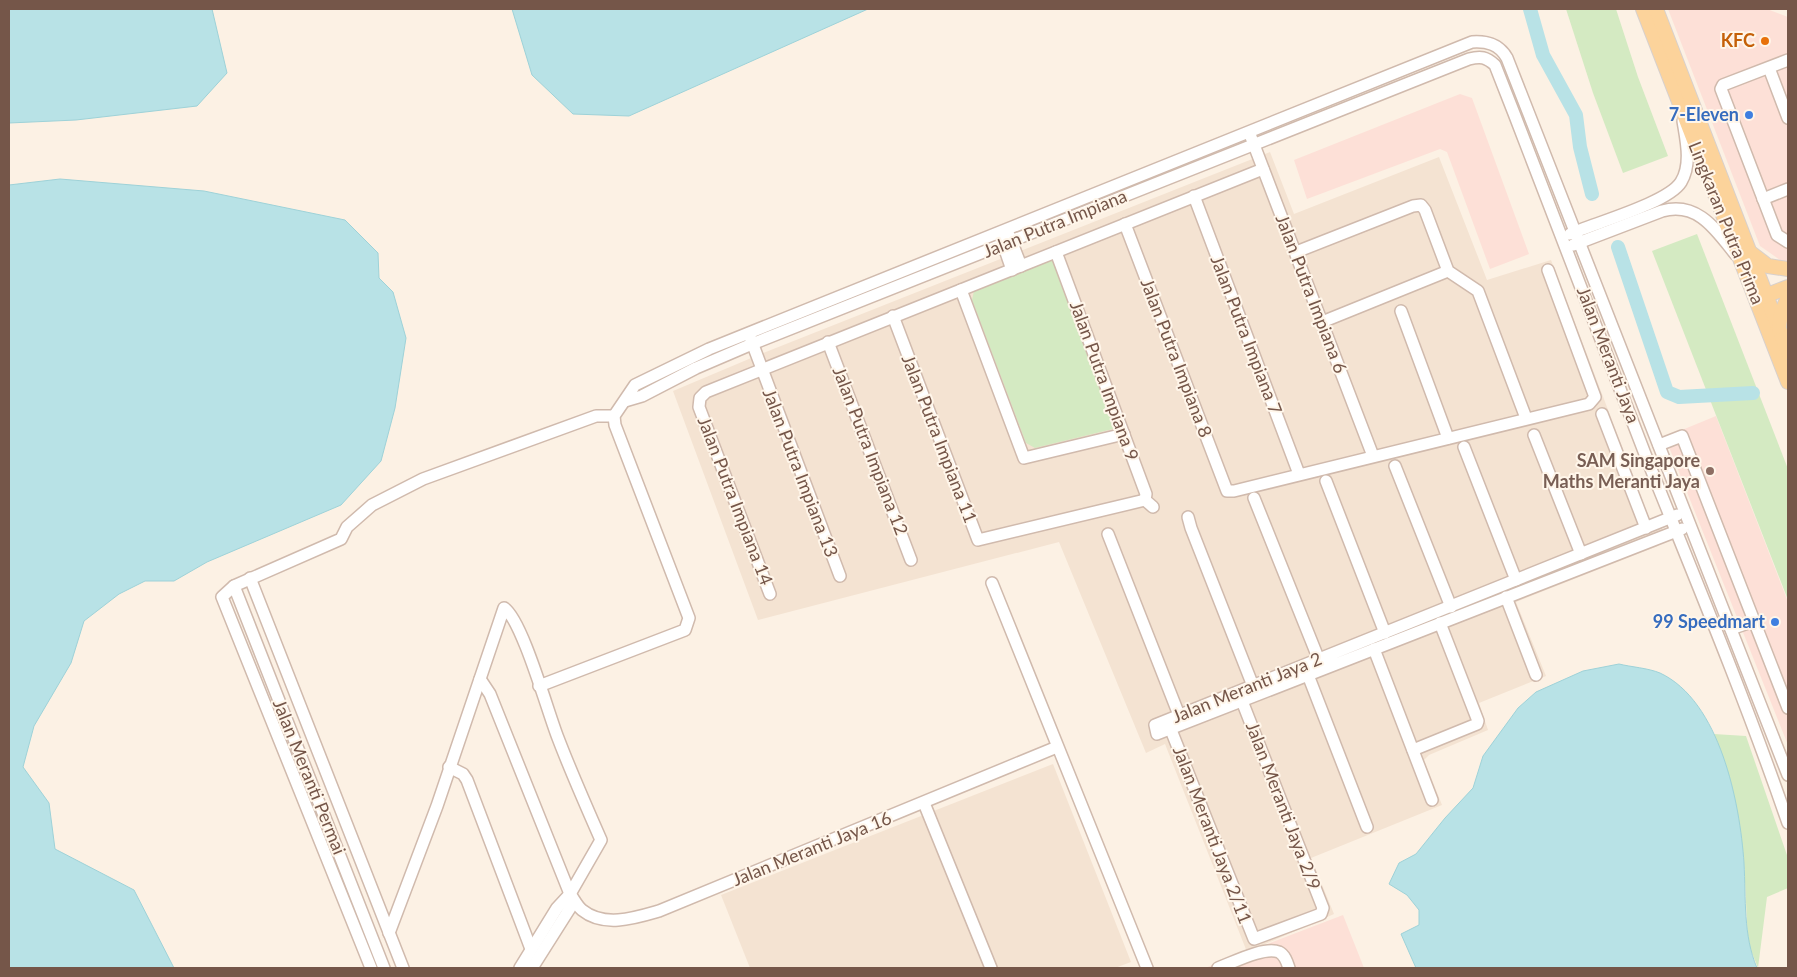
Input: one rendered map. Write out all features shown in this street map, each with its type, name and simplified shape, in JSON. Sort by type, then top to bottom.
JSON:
[{"type":"main road","name":"Lingkaran Putra Prima","points":[[1643,9],[1680,110],[1746,257]]},
{"type":"main road","name":"Lingkaran Putra Prima","points":[[1656,9],[1762,297],[1788,382]]},
{"type":"main road","points":[[1746,257],[1768,266],[1788,270]]},
{"type":"main road","points":[[1756,283],[1788,270]]},
{"type":"main road","points":[[1762,297],[1788,287]]},
{"type":"main road","name":"Lingkaran Putra Prima","points":[[1762,297],[1779,327],[1788,352]]},
{"type":"main road","points":[[1779,327],[1788,297]]},
{"type":"street","name":"Jalan Putra Impiana","points":[[625,401],[642,396],[750,338],[1003,230],[1472,42],[1482,41],[1492,44]]},
{"type":"street","name":"Jalan Meranti Jaya","points":[[1492,44],[1501,49],[1507,58],[1788,775]]},
{"type":"street","name":"Jalan Putra Impiana","points":[[625,401],[635,385],[709,349],[750,338],[1007,242],[1469,59],[1481,56],[1488,59]]},
{"type":"street","name":"Jalan Meranti Jaya","points":[[1488,59],[1495,65],[1565,242],[1670,518],[1751,720],[1788,823]]},
{"type":"street","points":[[1788,60],[1723,85],[1721,89],[1778,236],[1788,242]]},
{"type":"street","points":[[1769,68],[1788,118]]},
{"type":"street","points":[[1565,242],[1657,200],[1676,188],[1684,175],[1687,154],[1680,110]]},
{"type":"street","name":"Jalan Putra Impiana 6","points":[[1249,132],[1373,456]]},
{"type":"street","points":[[761,370],[1263,169]]},
{"type":"street","points":[[1763,199],[1788,189]]},
{"type":"street","name":"Jalan Putra Impiana 7","points":[[1194,196],[1299,474]]},
{"type":"street","points":[[1296,252],[1413,206],[1420,206],[1425,210],[1448,271],[1478,291],[1526,418]]},
{"type":"street","points":[[1577,237],[1672,208],[1685,209],[1698,213],[1746,257]]},
{"type":"street","name":"Jalan Putra Impiana 8","points":[[1125,224],[1227,490],[1234,491],[1299,474]]},
{"type":"street","points":[[1003,230],[1017,268]]},
{"type":"street","name":"Jalan Putra Impiana 9","points":[[1056,252],[1149,504]]},
{"type":"street","points":[[1299,474],[1594,402],[1594,397],[1548,270]]},
{"type":"street","points":[[1322,322],[1448,271]]},
{"type":"street","points":[[961,290],[1024,458],[1124,434]]},
{"type":"street","points":[[1401,311],[1448,438]]},
{"type":"street","name":"Jalan Putra Impiana 11","points":[[893,316],[978,540],[1149,504]]},
{"type":"street","name":"Jalan Putra Impiana 13","points":[[750,338],[840,576]]},
{"type":"street","name":"Jalan Putra Impiana 12","points":[[828,342],[911,560]]},
{"type":"street","name":"Jalan Putra Impiana 14","points":[[761,370],[706,392],[700,398],[699,407],[770,594]]},
{"type":"street","points":[[614,416],[625,401]]},
{"type":"street","points":[[1602,414],[1646,528]]},
{"type":"street","points":[[234,586],[341,539],[347,526],[372,505],[423,480],[596,416],[614,416]]},
{"type":"street","points":[[539,686],[685,630],[688,624],[689,618],[624,450],[614,416]]},
{"type":"street","points":[[1534,435],[1581,554]]},
{"type":"street","points":[[1659,445],[1682,436],[1788,708]]},
{"type":"street","points":[[1464,447],[1516,580]]},
{"type":"street","points":[[1395,466],[1451,607]]},
{"type":"street","points":[[1326,482],[1385,633]]},
{"type":"street","points":[[1254,498],[1319,660]]},
{"type":"street","name":"Jalan Meranti Jaya 2","points":[[1685,512],[1516,580],[1484,600],[1440,622],[1374,649],[1354,651],[1319,660],[1155,725],[1156,734],[1159,735],[1308,675],[1354,651],[1385,633],[1451,607],[1484,600],[1506,597],[1690,526]]},
{"type":"street","points":[[1190,522],[1253,686]]},
{"type":"street","points":[[1108,534],[1179,716]]},
{"type":"street","points":[[1608,543],[1612,556]]},
{"type":"street","points":[[250,578],[403,968]]},
{"type":"street","points":[[992,583],[1147,968]]},
{"type":"street","name":"Jalan Meranti Permai","points":[[371,968],[222,597],[234,586],[384,968]]},
{"type":"street","points":[[1506,597],[1536,674]]},
{"type":"street","points":[[389,933],[437,806],[504,608],[511,614],[520,632],[576,786],[601,840],[570,894],[557,908],[520,968]]},
{"type":"street","points":[[1731,629],[1754,621]]},
{"type":"street","points":[[1413,750],[1477,724],[1478,721],[1440,622]]},
{"type":"street","points":[[1374,649],[1432,800]]},
{"type":"street","points":[[1308,675],[1367,827]]},
{"type":"street","name":"Jalan Meranti Jaya 16","points":[[480,679],[490,694],[570,894],[581,910],[595,918],[629,920],[659,911],[1057,747]]},
{"type":"street","name":"Jalan Meranti Jaya 2/9","points":[[1242,702],[1324,911],[1254,939]]},
{"type":"street","name":"Jalan Meranti Jaya 2/11","points":[[1171,730],[1254,939]]},
{"type":"street","points":[[449,767],[463,774],[467,780],[531,949]]},
{"type":"street","points":[[924,803],[990,968]]},
{"type":"street","points":[[532,968],[570,908],[570,894]]},
{"type":"street","points":[[1218,968],[1260,952],[1271,951],[1279,952],[1285,957],[1289,968]]},
{"type":"shaded area","points":[[1668,9],[1767,9],[1788,17],[1788,260],[1783,262],[1760,246]]},
{"type":"shaded area","points":[[1460,94],[1472,98],[1529,254],[1490,269],[1447,152],[1440,149],[1307,199],[1294,160]]},
{"type":"shaded area","points":[[1270,152],[1294,214],[1439,157],[1487,280],[1551,260],[1650,520],[1660,522],[1664,536],[1658,546],[1516,602],[1546,676],[1479,703],[1488,730],[1429,755],[1424,760],[1442,805],[1311,858],[1334,914],[1247,952],[1165,744],[1146,753],[1059,542],[758,620],[673,391],[756,356]]},
{"type":"shaded area","points":[[1716,416],[1788,602],[1788,745],[1665,437]]},
{"type":"shaded area","points":[[1053,764],[1131,962],[1115,968],[750,968],[721,895]]},
{"type":"shaded area","points":[[1343,915],[1364,968],[1205,968]]},
{"type":"green space","points":[[1566,9],[1616,9],[1638,77],[1668,156],[1623,173],[1593,93]]},
{"type":"green space","points":[[1697,234],[1788,469],[1788,600],[1652,251]]},
{"type":"green space","points":[[1047,258],[1055,263],[1117,425],[1113,429],[1035,448],[1026,443],[972,300],[974,291]]},
{"type":"green space","points":[[1714,734],[1746,736],[1788,858],[1788,888],[1767,897],[1758,968],[1748,943],[1744,861],[1737,813],[1731,786]]},
{"type":"water","points":[[9,9],[212,9],[227,73],[197,106],[76,120],[9,123]]},
{"type":"water","points":[[512,9],[868,9],[629,116],[573,114],[532,75]]},
{"type":"water","points":[[60,179],[204,191],[345,220],[378,253],[379,278],[393,292],[406,338],[395,408],[381,461],[341,505],[207,562],[174,581],[145,581],[119,594],[84,621],[71,663],[34,726],[23,767],[49,803],[55,849],[134,890],[174,968],[9,968],[9,185]]},
{"type":"water","points":[[1619,664],[1660,673],[1681,687],[1698,706],[1712,730],[1723,756],[1738,812],[1744,863],[1747,930],[1757,968],[1416,968],[1401,934],[1419,925],[1419,910],[1407,895],[1389,884],[1399,863],[1416,854],[1445,818],[1473,788],[1483,756],[1518,708],[1536,692],[1583,671]]},
{"type":"waterway","points":[[1530,9],[1543,55],[1576,115],[1580,147],[1592,194]]},
{"type":"waterway","points":[[1618,247],[1667,392],[1679,397],[1753,393]]},
{"type":"place","name":"KFC","points":[[1765,41]]},
{"type":"place","name":"7-Eleven","points":[[1749,115]]},
{"type":"place","name":"SAM Singapore Maths Meranti Jaya","points":[[1710,471]]},
{"type":"place","name":"99 Speedmart","points":[[1775,622]]}]
